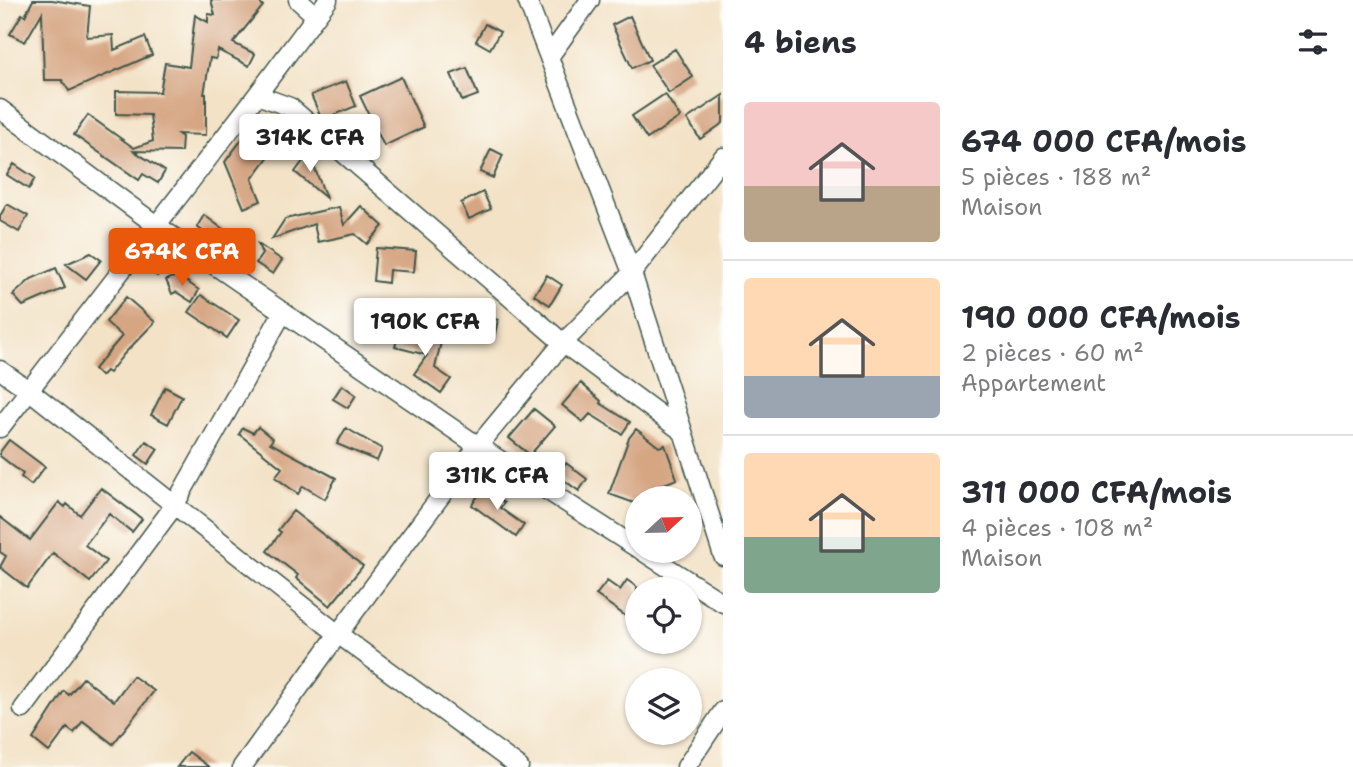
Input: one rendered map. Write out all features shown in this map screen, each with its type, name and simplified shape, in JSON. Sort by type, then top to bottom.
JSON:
[{"type":"street","points":[[298,0],[316,16]]},
{"type":"street","points":[[0,428],[328,0]]},
{"type":"street","points":[[527,0],[632,273],[723,556]]},
{"type":"street","points":[[549,57],[590,0]]},
{"type":"street","points":[[257,95],[290,107],[563,343],[683,432]]},
{"type":"street","points":[[0,108],[156,225],[283,313],[478,446],[625,540]]},
{"type":"street","points":[[242,767],[478,446],[563,343],[632,273],[723,157]]},
{"type":"street","points":[[23,709],[174,506],[283,313]]},
{"type":"street","points":[[0,370],[338,634],[519,767]]},
{"type":"street","points":[[662,564],[723,603]]},
{"type":"street","points":[[686,767],[723,711]]},
{"type":"building","points":[[33,0],[90,6],[87,37],[113,35],[114,50],[145,37],[152,55],[69,91],[62,80],[44,80],[42,13],[25,42],[10,34],[22,14],[25,16]]},
{"type":"building","points":[[211,0],[256,0],[263,6],[233,43],[255,54],[249,66],[218,50],[216,59],[210,58],[204,94],[206,135],[178,134],[182,137],[181,152],[134,151],[165,171],[158,183],[143,174],[139,180],[74,135],[88,115],[134,148],[153,141],[150,115],[116,114],[116,91],[160,92],[165,63],[189,67],[195,15],[208,22],[208,14],[215,15]]},
{"type":"building","points":[[630,16],[650,60],[632,68],[612,25]]},
{"type":"building","points":[[485,24],[500,32],[490,49],[476,41]]},
{"type":"building","points":[[675,49],[693,77],[669,93],[650,65]]},
{"type":"building","points":[[467,68],[478,95],[462,101],[451,74]]},
{"type":"building","points":[[401,77],[424,127],[384,146],[360,96]]},
{"type":"building","points":[[346,81],[356,106],[322,120],[311,95]]},
{"type":"building","points":[[665,94],[680,117],[647,139],[632,116]]},
{"type":"building","points":[[723,95],[723,123],[700,139],[687,119]]},
{"type":"building","points":[[246,134],[272,152],[252,179],[261,201],[244,208],[225,162]]},
{"type":"building","points":[[491,149],[503,155],[493,178],[480,172]]},
{"type":"building","points":[[309,153],[326,198],[295,172]]},
{"type":"building","points":[[14,164],[35,178],[29,189],[7,175]]},
{"type":"building","points":[[483,192],[491,209],[469,219],[461,203]]},
{"type":"building","points":[[7,204],[28,216],[19,232],[0,221]]},
{"type":"building","points":[[361,206],[383,226],[367,244],[355,234],[318,242],[314,224],[272,239],[285,219],[339,207],[344,225]]},
{"type":"building","points":[[204,215],[231,235],[224,246],[197,227]]},
{"type":"building","points":[[258,244],[282,260],[273,274],[256,263],[262,254]]},
{"type":"building","points":[[376,248],[416,251],[414,272],[389,270],[388,283],[373,281]]},
{"type":"building","points":[[91,253],[101,260],[86,279],[66,264]]},
{"type":"building","points":[[155,253],[167,260],[157,276],[146,267]]},
{"type":"building","points":[[56,268],[65,288],[23,306],[13,295],[31,279]]},
{"type":"building","points":[[181,274],[183,279],[199,290],[192,302],[176,292],[172,294],[166,280]]},
{"type":"building","points":[[547,275],[562,285],[550,305],[534,295]]},
{"type":"building","points":[[201,295],[239,320],[227,338],[189,312]]},
{"type":"building","points":[[126,297],[155,322],[109,373],[106,371],[101,376],[94,369],[122,336],[106,322]]},
{"type":"building","points":[[467,311],[498,320],[494,339],[462,330]]},
{"type":"building","points":[[400,329],[421,334],[419,339],[436,343],[443,333],[435,368],[451,379],[441,393],[414,374],[427,355],[395,347]]},
{"type":"building","points":[[581,383],[601,401],[600,403],[630,422],[622,434],[590,414],[583,422],[562,405]]},
{"type":"building","points":[[342,385],[356,395],[348,408],[333,399]]},
{"type":"building","points":[[165,387],[182,396],[168,424],[151,415]]},
{"type":"building","points":[[534,409],[555,426],[530,455],[509,438]]},
{"type":"building","points":[[258,427],[273,439],[270,443],[336,478],[325,499],[303,486],[298,494],[275,477],[282,468],[239,434],[243,428],[253,433]]},
{"type":"building","points":[[346,428],[382,449],[377,461],[337,444]]},
{"type":"building","points":[[636,429],[659,447],[665,445],[677,479],[659,486],[625,486],[625,500],[609,494],[629,438]]},
{"type":"building","points":[[9,440],[45,467],[31,485],[21,477],[23,474],[0,456]]},
{"type":"building","points":[[146,441],[158,449],[148,464],[136,455]]},
{"type":"building","points":[[566,463],[587,479],[579,491],[557,475]]},
{"type":"building","points":[[101,488],[142,519],[132,532],[109,514],[85,545],[106,561],[90,582],[53,553],[27,588],[0,567],[6,556],[0,552],[0,517],[30,540],[59,502],[65,507],[67,504],[80,515]]},
{"type":"building","points":[[483,488],[504,503],[500,508],[524,525],[516,537],[472,505]]},
{"type":"building","points":[[293,511],[363,566],[330,606],[296,578],[298,575],[267,551],[281,532],[278,530]]},
{"type":"building","points":[[607,581],[620,590],[625,583],[625,616],[596,595]]},
{"type":"building","points":[[133,676],[154,691],[113,744],[83,721],[74,733],[67,728],[49,752],[33,739],[64,691],[69,695],[83,678],[114,701]]},
{"type":"building","points":[[189,752],[209,767],[177,767]]}]
